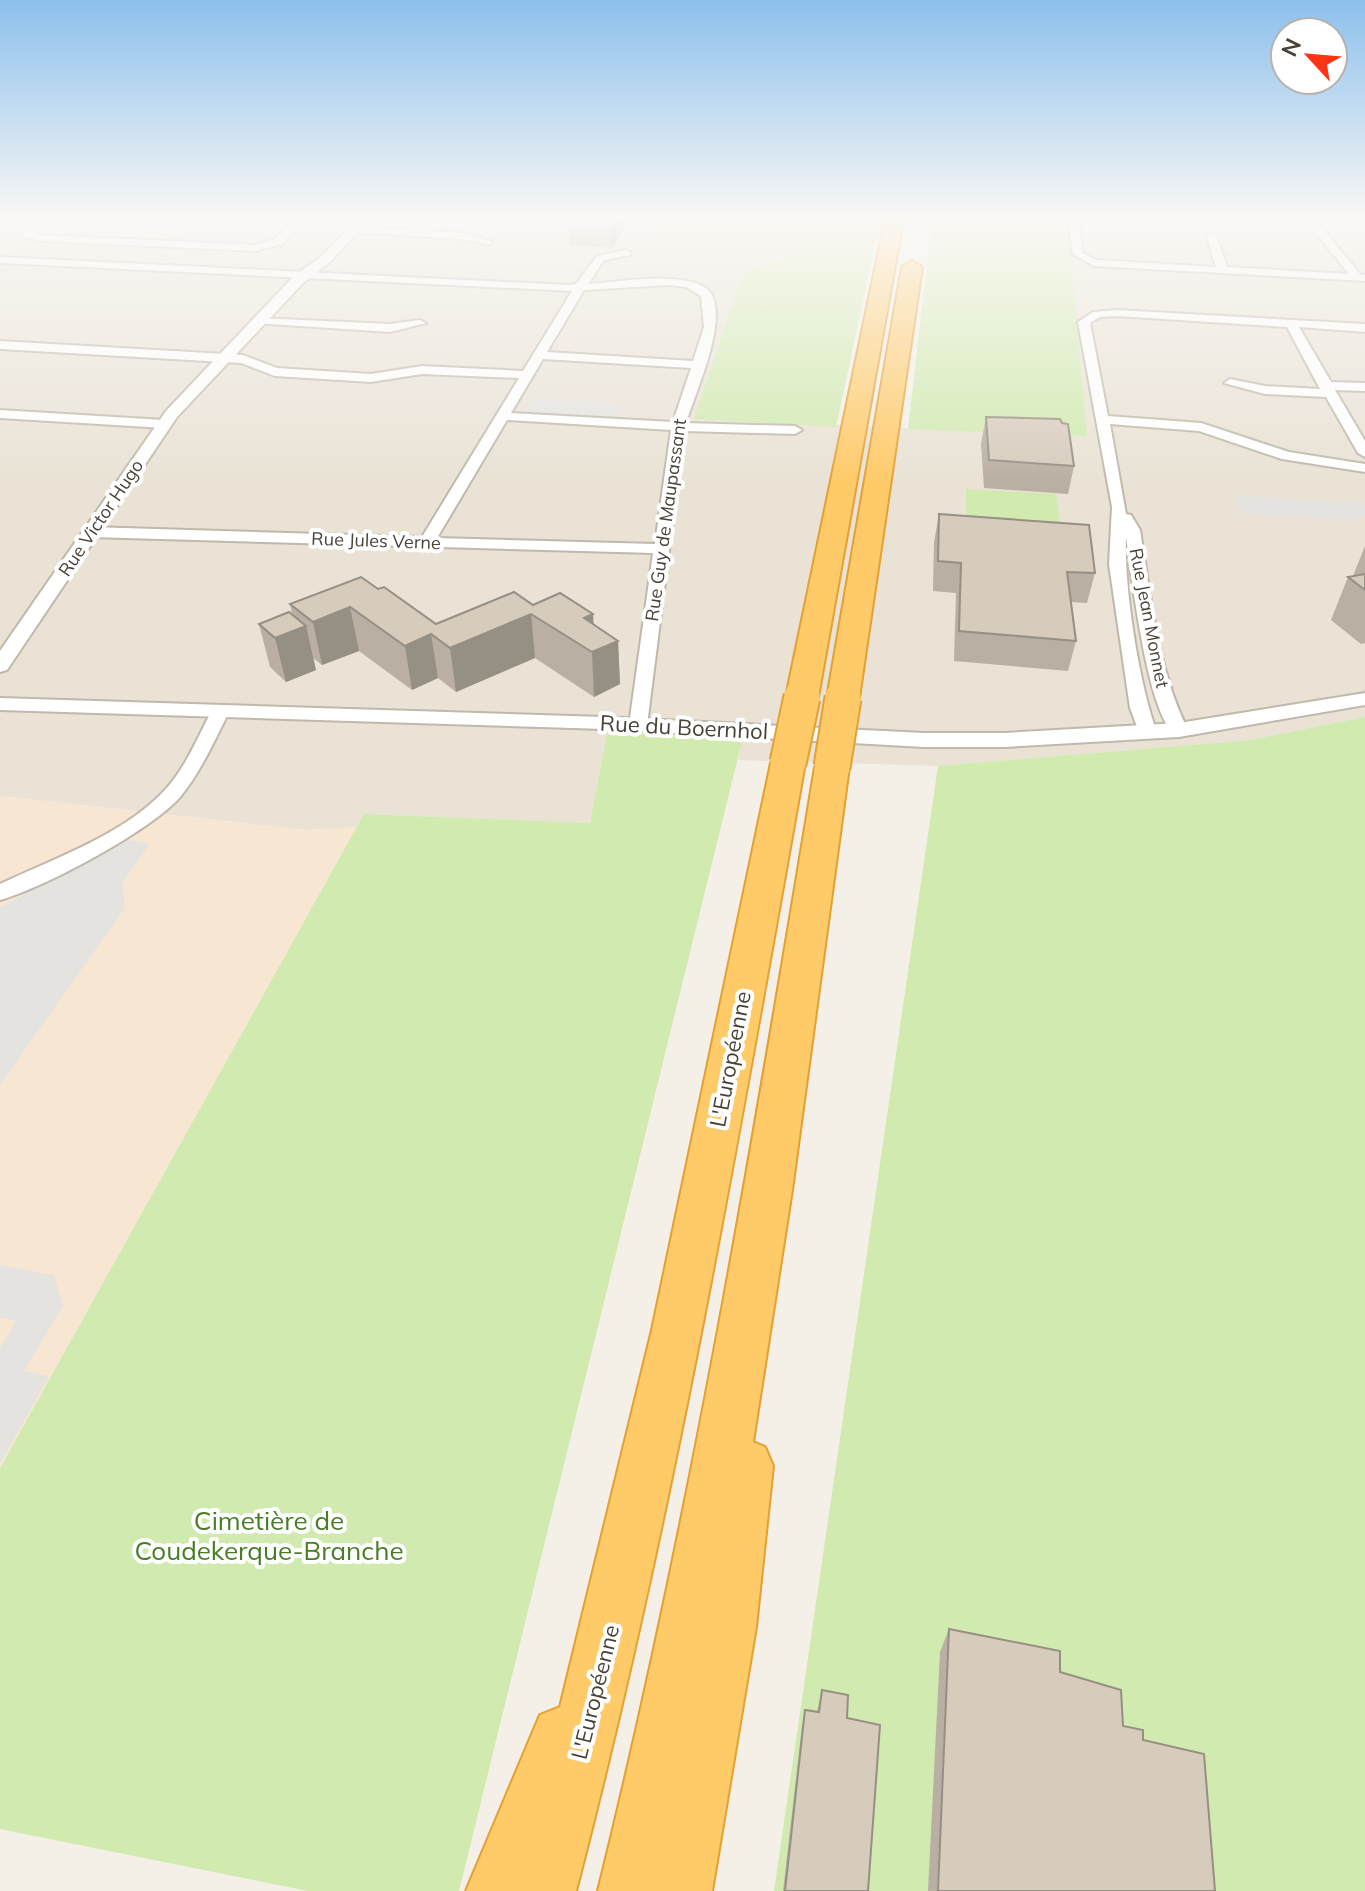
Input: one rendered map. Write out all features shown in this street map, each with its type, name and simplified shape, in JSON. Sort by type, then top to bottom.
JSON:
[{"type":"highway","name":"L'Européenne","points":[[526,1878],[614,1616],[657,1424],[877,309]]},
{"type":"highway","points":[[647,1890],[733,1578],[770,1175],[905,309]]},
{"type":"street","name":"Rue Victor Hugo","points":[[0,666],[164,424],[208,375],[275,309]]},
{"type":"street","points":[[427,542],[567,309]]},
{"type":"street","name":"Rue Guy de Maupassant","points":[[638,725],[678,426],[710,327],[708,309]]},
{"type":"street","name":"Rue Jean Monnet","points":[[1148,733],[1139,708],[1117,564],[1119,507],[1091,347],[1093,325],[1101,316],[1291,324]]},
{"type":"street","points":[[262,322],[390,328],[420,323]]},
{"type":"street","points":[[1291,324],[1365,328]]},
{"type":"street","points":[[1291,324],[1365,453]]},
{"type":"street","points":[[0,345],[249,360],[275,372],[371,378],[422,370],[528,375]]},
{"type":"street","points":[[540,355],[698,365]]},
{"type":"street","points":[[1230,383],[1265,390],[1365,387]]},
{"type":"street","points":[[0,414],[164,424]]},
{"type":"street","points":[[503,416],[795,430]]},
{"type":"street","points":[[1104,420],[1201,427],[1287,456],[1365,468]]},
{"type":"street","name":"Rue Jean Monnet","points":[[1119,507],[1132,530],[1160,682],[1168,709],[1179,730]]},
{"type":"street","name":"Rue Jules Verne","points":[[90,532],[661,549]]},
{"type":"street","name":"Rue du Boernhol","points":[[0,704],[638,725],[948,740],[1053,739],[1179,730],[1365,699]]},
{"type":"street","points":[[0,893],[131,826],[161,805],[186,777],[221,710]]},
{"type":"shaded area","points":[[0,309],[731,309],[695,419],[1086,436],[1075,309],[1365,309],[1365,717],[1251,740],[938,766],[738,760],[742,737],[607,733],[590,823],[365,814],[357,827],[307,830],[0,796]]},
{"type":"shaded area","points":[[533,399],[615,403],[621,406],[617,419],[525,413]]},
{"type":"shaded area","points":[[1234,495],[1365,504],[1365,516],[1361,516],[1363,521],[1239,513]]},
{"type":"shaded area","points":[[0,796],[306,830],[357,827],[0,1468]]},
{"type":"shaded area","points":[[127,840],[150,843],[123,882],[124,909],[0,1085],[0,907]]},
{"type":"shaded area","points":[[0,1265],[54,1275],[63,1306],[24,1371],[49,1376],[0,1464],[0,1348],[16,1321],[0,1318]]},
{"type":"green space","points":[[731,309],[861,309],[836,427],[694,419]]},
{"type":"green space","points":[[922,309],[1076,309],[1087,436],[908,429]]},
{"type":"green space","points":[[966,489],[1056,494],[1062,537],[966,530]]},
{"type":"green space","points":[[1365,717],[1365,1891],[774,1891],[938,766],[1251,740]]},
{"type":"green space","name":"Cimetière de Coudekerque-Branche","points":[[607,733],[743,737],[459,1891],[308,1891],[0,1829],[0,1468],[364,814],[590,823]]},
{"type":"building","points":[[986,417],[1060,419],[1068,424],[1074,466],[989,460]]},
{"type":"building","points":[[939,514],[1089,525],[1095,573],[1067,572],[1076,641],[959,631],[961,563],[938,561]]},
{"type":"building","points":[[1365,574],[1365,590],[1348,577]]},
{"type":"building","points":[[361,577],[378,589],[384,587],[436,624],[514,592],[533,605],[560,593],[593,614],[584,618],[618,641],[592,652],[531,614],[450,648],[431,634],[405,646],[350,607],[313,622],[290,604]]},
{"type":"building","points":[[289,612],[306,626],[275,638],[259,624]]},
{"type":"building","points":[[949,1629],[1060,1651],[1060,1672],[1121,1690],[1123,1726],[1143,1730],[1143,1740],[1204,1754],[1215,1891],[938,1891]]},
{"type":"building","points":[[822,1690],[848,1695],[847,1718],[880,1725],[868,1891],[785,1891],[805,1710],[819,1712]]}]
